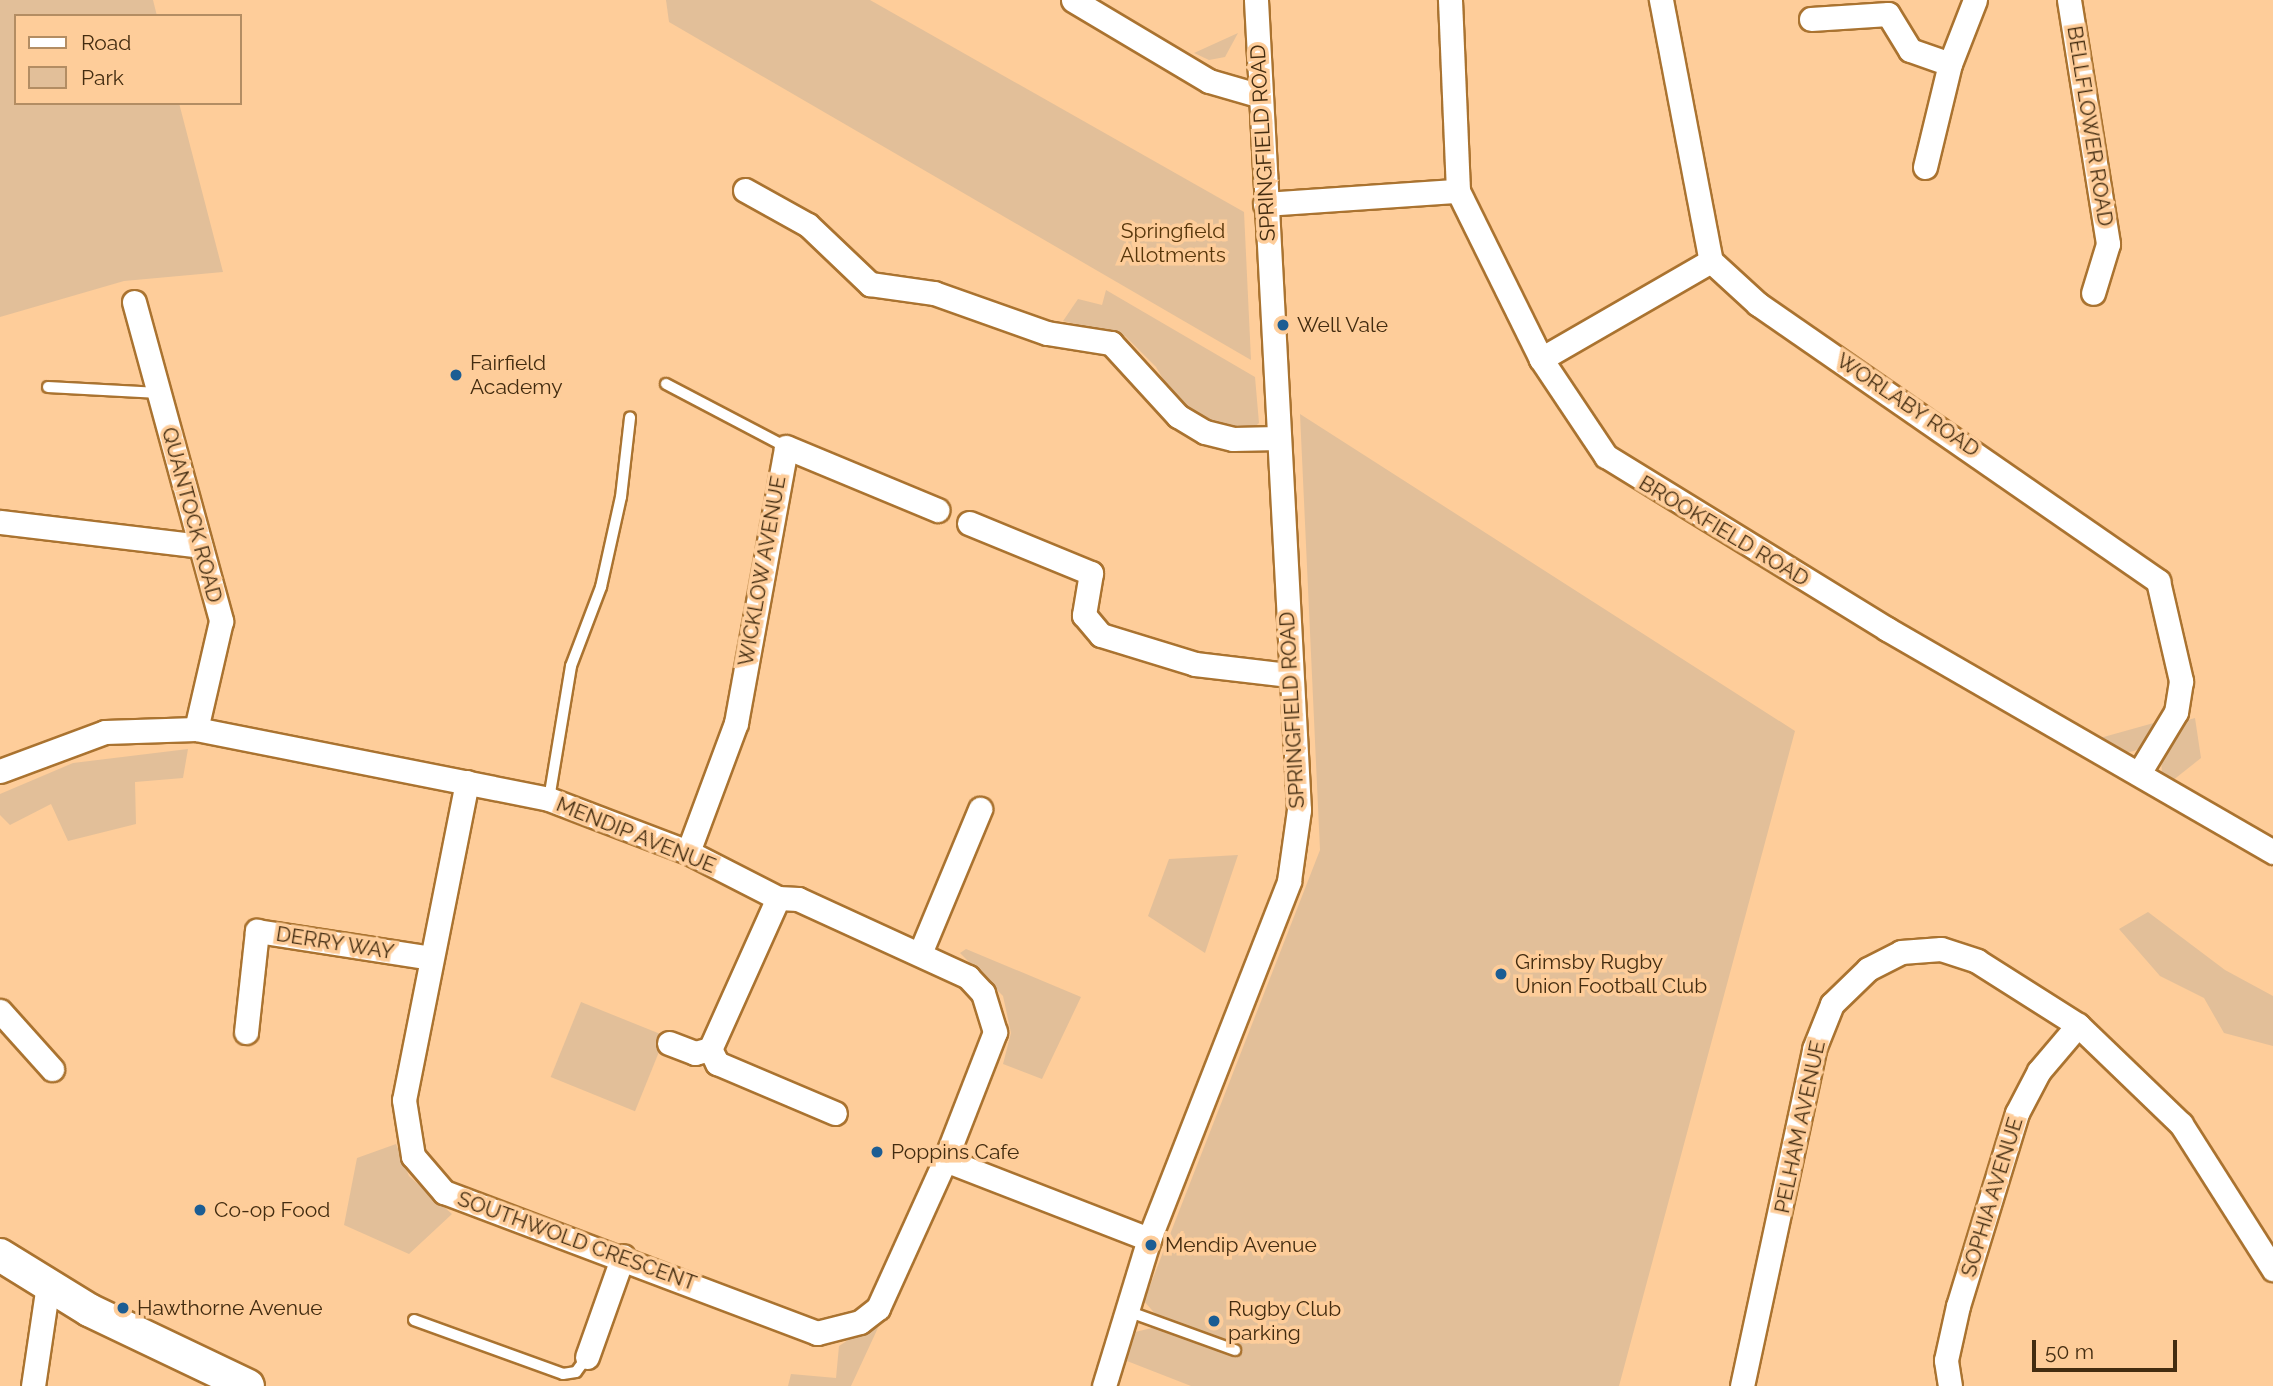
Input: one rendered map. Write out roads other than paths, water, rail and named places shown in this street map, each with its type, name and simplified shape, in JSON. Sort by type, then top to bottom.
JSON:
[{"type":"main road","points":[[0,1255],[48,1285],[248,1386]]},
{"type":"street","points":[[1073,0],[1209,81],[1261,96]]},
{"type":"street","name":"SPRINGFIELD ROAD","points":[[1104,1386],[1149,1239],[1289,881],[1299,810],[1289,675],[1256,0]]},
{"type":"street","name":"BROOKFIELD ROAD","points":[[1450,0],[1458,191],[1541,359],[1606,456],[1636,478],[2273,852]]},
{"type":"street","points":[[1541,359],[1711,261],[1661,0]]},
{"type":"street","points":[[1925,167],[1950,64],[1975,0]]},
{"type":"street","name":"BELLFLOWER ROAD","points":[[2069,0],[2108,244],[2093,293]]},
{"type":"street","points":[[1811,19],[1888,14],[1910,50],[1950,64]]},
{"type":"street","points":[[744,190],[808,225],[870,284],[934,293],[1047,333],[1111,343],[1178,416],[1205,432],[1233,439],[1278,438]]},
{"type":"street","points":[[1265,204],[1458,191]]},
{"type":"street","name":"WORLABY ROAD","points":[[1711,261],[1758,303],[2158,581],[2181,681],[2176,712],[2139,773]]},
{"type":"street","name":"QUANTOCK ROAD","points":[[134,302],[221,621],[196,729]]},
{"type":"street","name":"WICKLOW AVENUE","points":[[688,852],[736,723],[786,447],[937,510]]},
{"type":"street","points":[[0,522],[200,546]]},
{"type":"street","points":[[970,523],[1091,573],[1084,615],[1101,635],[1195,664],[1289,675]]},
{"type":"street","name":"MENDIP AVENUE","points":[[0,771],[105,732],[196,729],[549,799],[688,852],[778,898],[798,899],[953,966],[983,993],[995,1031],[945,1160]]},
{"type":"street","name":"SOUTHWOLD CRESCENT","points":[[467,782],[404,1100],[413,1156],[444,1192],[623,1256],[817,1333],[839,1330],[878,1308],[891,1288],[945,1160]]},
{"type":"street","points":[[921,951],[980,809]]},
{"type":"street","points":[[669,1043],[695,1054],[710,1049],[778,898]]},
{"type":"street","name":"DERRY WAY","points":[[246,1032],[257,931],[431,958]]},
{"type":"street","name":"PELHAM AVENUE","points":[[1742,1386],[1814,1049],[1832,1004],[1868,969],[1900,952],[1941,949],[2012,980],[2078,1025],[2181,1125],[2273,1269]]},
{"type":"street","points":[[0,1011],[52,1069]]},
{"type":"street","name":"SOPHIA AVENUE","points":[[1950,1386],[1946,1360],[1958,1306],[2017,1113],[2039,1071],[2078,1025]]},
{"type":"street","points":[[710,1049],[717,1063],[835,1113]]},
{"type":"street","points":[[945,1160],[1149,1239]]},
{"type":"street","points":[[587,1357],[623,1256]]},
{"type":"street","points":[[33,1386],[48,1285]]},
{"type":"lane","points":[[666,384],[744,420],[786,447]]},
{"type":"lane","points":[[48,387],[159,393]]},
{"type":"lane","points":[[549,799],[571,666],[601,587],[621,498],[630,418]]},
{"type":"lane","points":[[1127,1311],[1235,1350]]},
{"type":"lane","points":[[414,1320],[563,1374],[576,1372],[587,1357]]},
{"type":"place","name":"Well Vale","points":[[1283,325]]},
{"type":"place","name":"Fairfield Academy","points":[[456,375]]},
{"type":"place","name":"Grimsby Rugby Union Football Club","points":[[1501,974]]},
{"type":"place","name":"Poppins Cafe","points":[[877,1152]]},
{"type":"place","name":"Co-op Food","points":[[200,1210]]},
{"type":"place","name":"Mendip Avenue","points":[[1151,1245]]},
{"type":"place","name":"Hawthorne Avenue","points":[[123,1308]]},
{"type":"place","name":"Rugby Club parking","points":[[1214,1321]]},
{"type":"park label","name":"Springfield Allotments","points":[[1173,243]]}]
